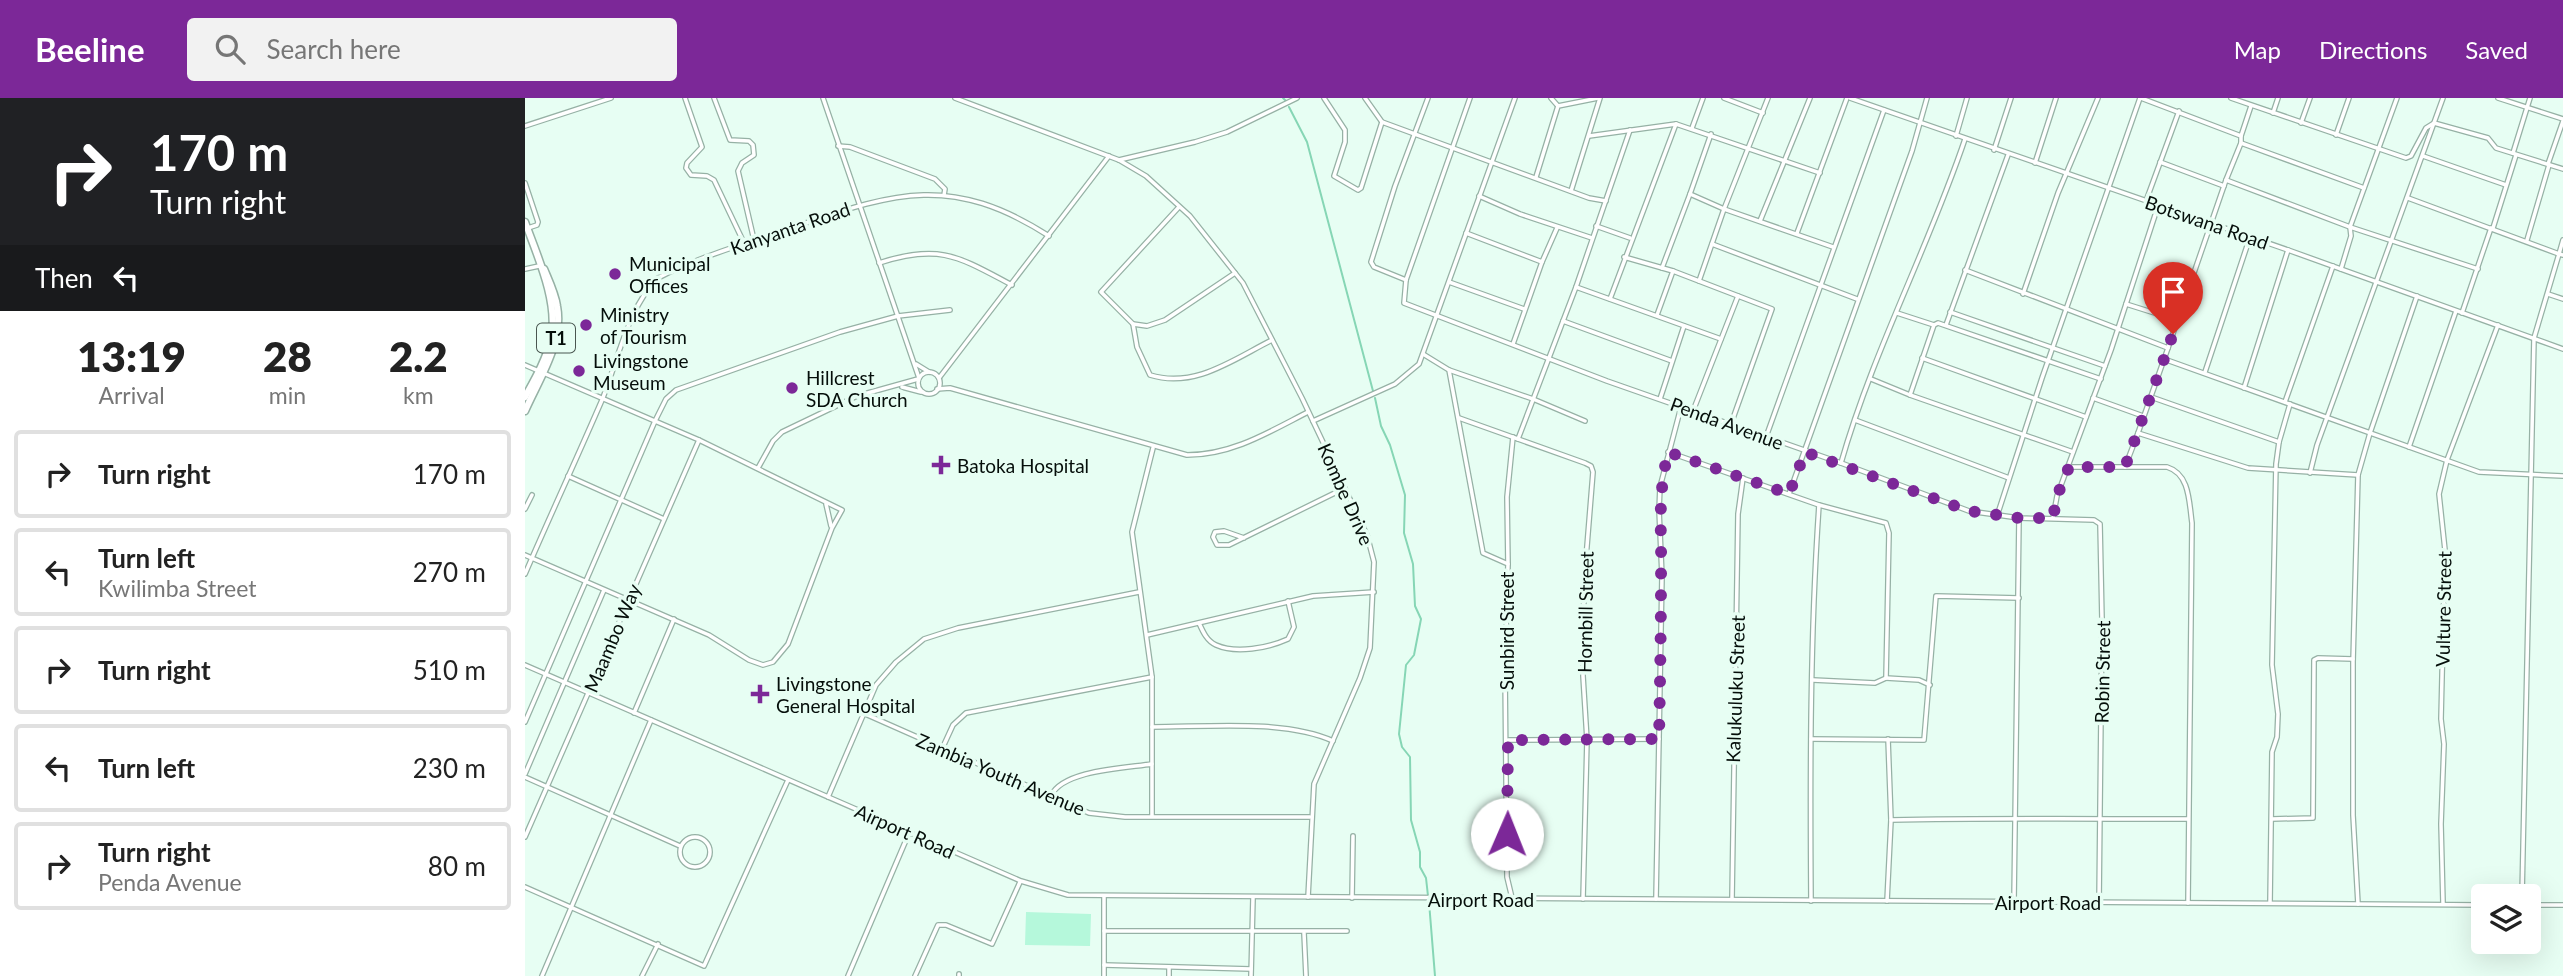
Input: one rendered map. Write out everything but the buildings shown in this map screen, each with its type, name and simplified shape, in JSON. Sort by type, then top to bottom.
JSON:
[{"type":"highway","name":"T1","points":[[525,397],[556,340],[558,321],[555,297],[538,262],[526,227]]},
{"type":"highway","name":"T1","points":[[525,411],[540,372]]},
{"type":"street","points":[[525,127],[611,98]]},
{"type":"street","points":[[685,98],[702,147],[687,163],[686,168],[691,175],[707,176],[714,180],[744,243]]},
{"type":"street","points":[[714,98],[730,140],[749,141],[753,145],[754,155],[741,163],[738,171],[754,240]]},
{"type":"street","points":[[823,98],[916,364],[918,386],[925,393]]},
{"type":"street","name":"Kombe Drive","points":[[955,98],[1119,160],[1146,176],[1179,207],[1235,272],[1272,340],[1345,488],[1371,547],[1374,592],[1367,660],[1314,784],[1310,817],[1308,897]]},
{"type":"street","points":[[1119,160],[1227,132],[1297,98]]},
{"type":"street","points":[[1324,98],[1345,130],[1345,142],[1334,176],[1350,187],[1358,190],[1362,186],[1381,122]]},
{"type":"street","points":[[1364,98],[1381,122],[1571,191],[1606,201]]},
{"type":"street","points":[[1428,98],[1371,261],[1374,267],[1406,280],[1470,98]]},
{"type":"street","points":[[1313,421],[1395,384],[1411,372],[1423,354],[1515,98]]},
{"type":"street","points":[[1552,98],[1558,106]]},
{"type":"street","points":[[1558,106],[1599,98],[1571,191]]},
{"type":"street","points":[[1692,128],[1703,98]]},
{"type":"street","points":[[1724,98],[1763,113]]},
{"type":"street","points":[[1699,281],[1724,209],[1769,98]]},
{"type":"street","points":[[1760,221],[1810,98]]},
{"type":"street","points":[[1797,233],[1849,98]]},
{"type":"street","name":"Botswana Road","points":[[1849,98],[2288,250],[2563,349]]},
{"type":"street","points":[[1789,494],[1912,151],[1927,98]]},
{"type":"street","points":[[1956,136],[1968,98]]},
{"type":"street","points":[[1994,150],[2011,98]]},
{"type":"street","points":[[2035,163],[2056,98]]},
{"type":"street","points":[[2023,294],[2066,175],[2075,159],[2098,98]]},
{"type":"street","points":[[1997,516],[2048,360],[2141,98],[2241,136]]},
{"type":"street","points":[[2233,98],[2406,158],[2411,156],[2426,128],[2434,122]]},
{"type":"street","points":[[2273,113],[2278,98]]},
{"type":"street","points":[[2301,123],[2310,98]]},
{"type":"street","points":[[2336,135],[2349,98]]},
{"type":"street","points":[[2341,269],[2351,236],[2350,228],[2397,98]]},
{"type":"street","points":[[2310,473],[2317,445],[2391,240],[2409,198],[2443,98]]},
{"type":"street","points":[[2498,98],[2563,120],[2527,241]]},
{"type":"street","points":[[2462,313],[2506,185],[2530,98]]},
{"type":"street","points":[[1536,177],[1558,106]]},
{"type":"street","points":[[2125,467],[2241,143],[2251,106]]},
{"type":"street","points":[[1766,437],[1885,110]]},
{"type":"street","points":[[2146,202],[2179,111]]},
{"type":"street","points":[[2434,122],[2488,138],[2493,146],[2563,169]]},
{"type":"street","points":[[1589,136],[1676,124],[1820,173]]},
{"type":"street","points":[[1610,299],[1676,124]]},
{"type":"street","points":[[1508,564],[1507,497],[1516,438],[1576,287],[1630,130]]},
{"type":"street","points":[[1662,268],[1711,134]]},
{"type":"street","points":[[1841,463],[1890,325],[1945,200],[1965,139]]},
{"type":"street","points":[[2241,143],[2364,188]]},
{"type":"street","points":[[838,146],[850,147],[935,179],[945,189],[944,195]]},
{"type":"street","points":[[1945,325],[2008,155]]},
{"type":"street","points":[[937,389],[939,379],[1109,156]]},
{"type":"street","points":[[2423,156],[2506,185]]},
{"type":"street","points":[[2160,162],[2224,186]]},
{"type":"street","points":[[2226,180],[2350,228],[2478,269]]},
{"type":"street","points":[[525,183],[538,222],[537,225],[526,227]]},
{"type":"street","points":[[1690,194],[1724,209],[1834,247]]},
{"type":"street","name":"Kanyanta Road","points":[[525,574],[603,397],[638,307],[650,286],[674,269],[859,205],[900,195],[944,195],[975,200],[1002,209],[1049,236]]},
{"type":"street","points":[[1479,197],[1557,228],[1592,237]]},
{"type":"street","points":[[2409,198],[2561,254]]},
{"type":"street","points":[[2053,518],[2057,496],[2101,379],[2158,205]]},
{"type":"street","points":[[1179,207],[1101,291],[1133,324],[1142,361],[1150,375],[1186,378],[1204,374],[1272,340]]},
{"type":"street","points":[[1596,226],[1631,239]]},
{"type":"street","points":[[1513,344],[1524,309],[1557,228]]},
{"type":"street","points":[[1466,233],[1542,262]]},
{"type":"street","points":[[2205,372],[2250,237]]},
{"type":"street","points":[[2522,884],[2533,338],[2561,254],[2563,240]]},
{"type":"street","points":[[1712,244],[1857,299]]},
{"type":"street","points":[[2244,388],[2288,250]]},
{"type":"street","points":[[879,263],[921,252],[937,253],[963,258],[1012,285]]},
{"type":"street","points":[[1624,257],[1673,271],[1772,309],[1731,424]]},
{"type":"street","points":[[525,269],[538,262]]},
{"type":"street","points":[[2285,402],[2333,266]]},
{"type":"street","points":[[1657,315],[1673,271]]},
{"type":"street","points":[[1965,271],[2168,348]]},
{"type":"street","points":[[1133,324],[1147,326],[1165,320],[1235,272]]},
{"type":"street","name":"Penda Avenue","points":[[1406,280],[1404,303],[1548,359],[1951,505],[1997,516],[2019,518]]},
{"type":"street","points":[[1449,282],[1524,309]]},
{"type":"street","points":[[1576,287],[1721,339]]},
{"type":"street","points":[[2548,294],[2563,299]]},
{"type":"street","points":[[1693,412],[1738,296]]},
{"type":"street","points":[[2358,904],[2353,815],[2353,659],[2358,475],[2417,296]]},
{"type":"street","points":[[2126,304],[2177,320]]},
{"type":"street","points":[[525,722],[584,581],[666,399],[676,390],[840,332],[898,316],[950,310]]},
{"type":"street","points":[[2409,447],[2456,311]]},
{"type":"street","points":[[1950,312],[2105,366]]},
{"type":"street","points":[[1897,313],[1934,325],[1945,325],[2101,379]]},
{"type":"street","points":[[1563,321],[1672,361]]},
{"type":"street","points":[[1910,395],[1934,325]]},
{"type":"street","name":"Vulture Street","points":[[2443,904],[2441,824],[2444,744],[2441,719],[2445,550],[2439,504],[2447,460],[2498,325]]},
{"type":"street","points":[[1660,399],[1684,326]]},
{"type":"street","points":[[1423,354],[1449,370],[1533,399],[1585,421]]},
{"type":"street","points":[[1922,358],[1982,382],[2086,417]]},
{"type":"street","points":[[2164,359],[2485,474],[2563,476]]},
{"type":"street","points":[[916,364],[950,388]]},
{"type":"street","points":[[525,365],[699,440],[842,510],[832,528],[788,644],[773,662],[759,664],[709,635],[525,555]]},
{"type":"street","name":"Sunbird Street","points":[[1449,370],[1483,553],[1508,564],[1505,671],[1508,740],[1507,877],[1513,899]]},
{"type":"street","points":[[758,468],[773,441],[782,432],[857,396],[900,386],[929,372]]},
{"type":"street","points":[[1871,379],[2073,452]]},
{"type":"street","points":[[900,386],[925,393],[950,388],[1187,455],[1210,455],[1239,446],[1308,412]]},
{"type":"street","points":[[2151,397],[2279,442]]},
{"type":"street","points":[[2093,398],[2143,416]]},
{"type":"street","points":[[2270,903],[2272,752],[2277,737],[2278,714],[2272,665],[2277,470],[2279,442],[2290,404]]},
{"type":"street","points":[[1656,900],[1660,487],[1681,407]]},
{"type":"street","name":"Hornbill Street","points":[[1459,418],[1585,463],[1591,466],[1593,472],[1584,583],[1583,676],[1587,740],[1583,899]]},
{"type":"street","points":[[1855,421],[2009,478]]},
{"type":"street","points":[[2138,433],[2230,464],[2310,473],[2358,475]]},
{"type":"street","name":"Maambo Way","points":[[525,837],[699,440]]},
{"type":"street","points":[[1152,816],[1152,677],[1132,532],[1154,447]]},
{"type":"street","points":[[1668,452],[1819,505],[1882,521],[1888,527],[1886,678]]},
{"type":"street","points":[[2069,467],[2167,467],[2182,475],[2192,523],[2187,903]]},
{"type":"street","points":[[568,476],[664,519]]},
{"type":"street","name":"Kalukuluku Street","points":[[1732,900],[1738,514],[1743,478]]},
{"type":"street","points":[[1244,538],[1224,531],[1215,532],[1213,537],[1217,545],[1225,546],[1244,538],[1345,488]]},
{"type":"street","points":[[525,509],[531,495]]},
{"type":"street","points":[[827,504],[832,528]]},
{"type":"street","points":[[1811,901],[1814,571],[1819,505]]},
{"type":"street","points":[[2014,902],[2019,518]]},
{"type":"street","name":"Robin Street","points":[[2019,518],[2094,520],[2101,527],[2099,903]]},
{"type":"street","points":[[604,590],[525,775],[546,787],[680,846]]},
{"type":"street","points":[[828,796],[863,713],[883,675],[924,639],[937,633],[1139,592]]},
{"type":"street","points":[[1147,635],[1313,596],[1374,592]]},
{"type":"street","points":[[1811,739],[1923,740],[1936,596],[2019,598]]},
{"type":"street","points":[[1199,623],[1207,639],[1215,645],[1249,648],[1275,645],[1288,639],[1294,627],[1288,601]]},
{"type":"street","points":[[634,713],[674,620]]},
{"type":"street","points":[[2272,819],[2313,818],[2314,660],[2353,659]]},
{"type":"street","name":"Airport Road","points":[[525,666],[1021,881],[1067,895],[2471,905]]},
{"type":"street","points":[[942,749],[953,725],[966,713],[1152,677]]},
{"type":"street","points":[[1813,680],[1875,683],[1886,678],[1919,680],[1930,685]]},
{"type":"street","name":"Zambia Youth Avenue","points":[[863,713],[1089,813],[1125,817],[1310,817]]},
{"type":"street","points":[[542,976],[651,720]]},
{"type":"street","points":[[1152,727],[1282,729],[1315,733],[1333,741]]},
{"type":"street","points":[[1887,901],[1891,820],[1888,738]]},
{"type":"street","points":[[1508,740],[1659,739]]},
{"type":"street","points":[[1051,796],[1057,786],[1070,779],[1152,764]]},
{"type":"street","points":[[525,887],[704,966],[788,779]]},
{"type":"street","points":[[1891,820],[2017,817],[2101,821],[2188,818]]},
{"type":"street","points":[[848,976],[909,833]]},
{"type":"street","points":[[1352,898],[1353,836]]},
{"type":"street","points":[[692,837],[702,838],[709,846],[708,860],[700,866],[685,864],[680,856],[680,846],[692,837]]},
{"type":"street","points":[[915,976],[938,925],[946,925],[992,944],[1021,881]]},
{"type":"street","points":[[1104,897],[1104,976]]},
{"type":"street","points":[[1251,976],[1252,897]]},
{"type":"street","points":[[2541,905],[2563,905]]},
{"type":"street","points":[[1104,931],[1347,931]]},
{"type":"street","points":[[1304,932],[1306,976]]},
{"type":"street","points":[[642,976],[658,944]]},
{"type":"street","points":[[1104,965],[1251,969]]},
{"type":"street","points":[[1169,967],[1169,976]]},
{"type":"green space","points":[[1026,912],[1091,914],[1090,946],[1025,945]]},
{"type":"waterway","points":[[1283,98],[1286,101]]},
{"type":"waterway","points":[[1289,107],[1307,142],[1373,391]]},
{"type":"waterway","points":[[1375,398],[1381,426],[1390,445],[1405,495],[1404,533],[1413,564],[1415,606],[1421,619],[1414,655],[1406,665],[1399,734],[1402,747],[1410,757],[1411,820],[1428,896]]},
{"type":"waterway","points":[[1429,902],[1435,976]]},
{"type":"place","name":"Municipal Offices","points":[[615,274]]},
{"type":"place","name":"Ministry of Tourism","points":[[586,325]]},
{"type":"place","name":"Livingstone Museum","points":[[579,371]]},
{"type":"place","name":"Hillcrest SDA Church","points":[[792,388]]},
{"type":"place","name":"Batoka Hospital","points":[[941,465]]},
{"type":"place","name":"Livingstone General Hospital","points":[[760,694]]},
{"type":"route","points":[[1507,834],[1508,740],[1659,739],[1659,510],[1660,487],[1668,452],[1789,494],[1805,452],[1969,511],[2019,518],[2053,518],[2057,496],[2069,467],[2125,467],[2173,334]]}]
